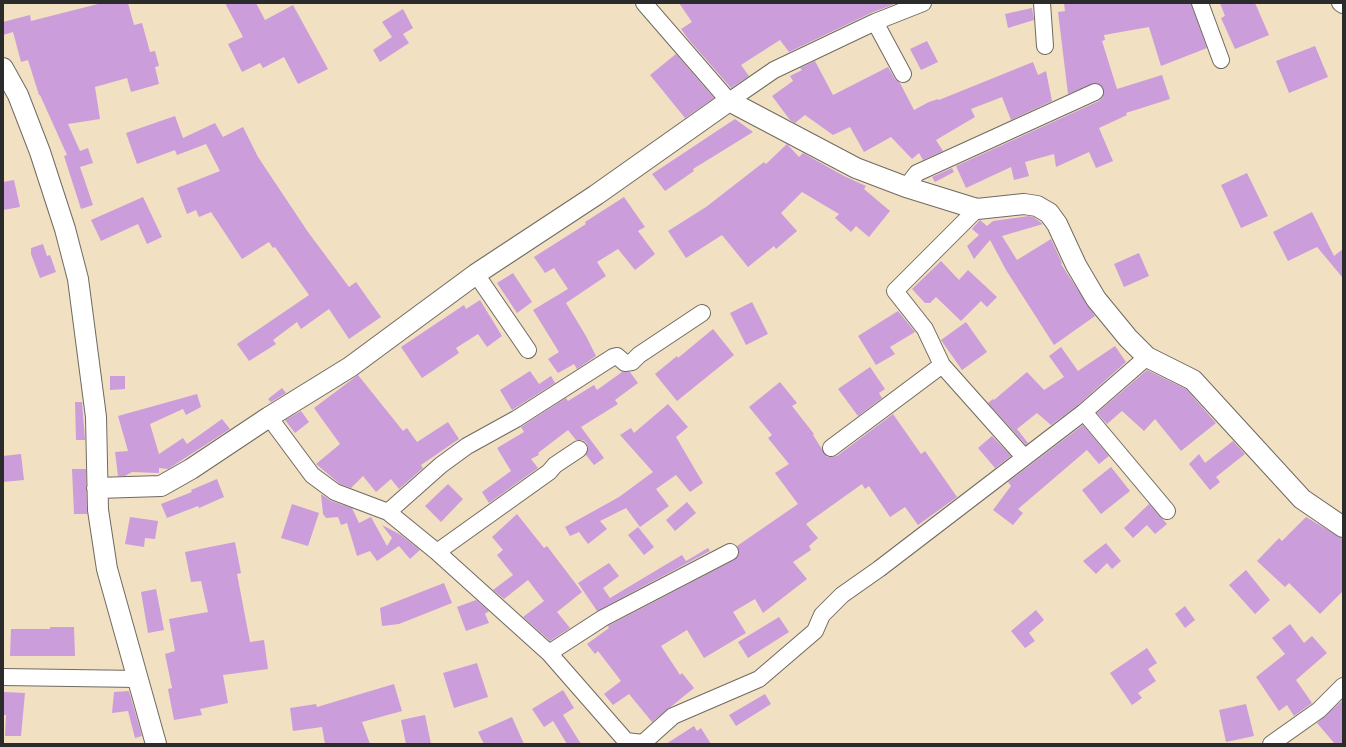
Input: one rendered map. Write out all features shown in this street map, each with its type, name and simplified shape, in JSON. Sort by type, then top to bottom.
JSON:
[{"type":"street","points":[[644,3],[729,101],[856,168],[906,187],[977,209],[1024,204],[1037,206],[1049,214],[1057,224],[1076,265],[1096,299],[1128,338],[1147,357],[1193,380],[1302,499],[1343,527]]},
{"type":"street","points":[[97,488],[161,486],[191,469],[269,417],[350,367],[476,274],[596,195],[774,70],[875,22],[892,9],[922,3]]},
{"type":"street","points":[[1042,3],[1045,46]]},
{"type":"street","points":[[1200,3],[1221,60]]},
{"type":"street","points":[[1340,3],[1343,6]]},
{"type":"street","points":[[875,22],[903,74]]},
{"type":"street","points":[[3,68],[18,95],[40,152],[78,279],[96,417],[98,510],[107,569],[156,744]]},
{"type":"street","points":[[906,187],[917,173],[1095,92]]},
{"type":"street","points":[[977,209],[895,291],[925,330],[942,365],[1024,457]]},
{"type":"street","points":[[476,274],[528,350]]},
{"type":"street","points":[[388,512],[441,465],[467,446],[516,419],[613,357],[616,356],[625,363],[632,362],[639,355],[702,313]]},
{"type":"street","points":[[269,417],[312,475],[335,492],[388,512],[437,552],[549,653],[626,741],[643,743],[673,716],[759,679],[815,631],[822,615],[842,595],[879,570],[1084,412],[1147,357]]},
{"type":"street","points":[[832,448],[942,365]]},
{"type":"street","points":[[1084,412],[1167,511]]},
{"type":"street","points":[[437,552],[549,472],[555,465],[579,448]]},
{"type":"street","points":[[549,653],[602,618],[730,552]]},
{"type":"street","points":[[3,677],[139,679]]},
{"type":"street","points":[[1271,744],[1319,710],[1343,686]]},
{"type":"building","points":[[102,3],[128,3],[134,25],[142,23],[150,52],[155,51],[159,66],[155,67],[159,84],[131,92],[127,78],[95,87],[100,119],[68,124],[80,151],[88,148],[93,163],[80,167],[93,205],[81,209],[64,156],[67,155],[39,95],[28,60],[21,62],[13,32],[3,35],[3,22],[30,15],[31,21]]},
{"type":"building","points":[[225,3],[256,3],[265,20],[293,5],[328,69],[298,84],[284,57],[263,68],[260,63],[242,72],[228,44],[243,37]]},
{"type":"building","points":[[679,3],[897,3],[871,13],[789,52],[780,40],[741,65],[749,76],[731,88],[681,29],[692,22]]},
{"type":"building","points":[[1064,3],[1191,3],[1207,48],[1161,66],[1149,27],[1104,35],[1105,40],[1102,41],[1117,89],[1162,75],[1170,99],[1126,113],[1127,115],[1099,128],[1113,161],[1096,168],[1089,152],[1056,167],[1054,154],[1025,162],[1029,176],[1014,180],[1011,167],[966,188],[956,166],[1099,101],[1103,97],[1103,88],[1096,83],[1068,94],[1058,12],[1065,11]]},
{"type":"building","points":[[1220,3],[1255,3],[1269,35],[1235,49],[1221,18],[1225,16]]},
{"type":"building","points":[[1032,8],[1034,20],[1008,28],[1005,14]]},
{"type":"building","points":[[403,9],[413,28],[403,34],[409,43],[380,62],[373,50],[392,37],[382,22]]},
{"type":"building","points":[[927,41],[938,62],[921,70],[910,49]]},
{"type":"building","points":[[1315,46],[1328,77],[1289,93],[1276,61]]},
{"type":"building","points":[[676,54],[714,98],[685,118],[650,75]]},
{"type":"building","points":[[815,61],[833,95],[888,67],[895,79],[900,83],[914,110],[929,102],[939,100],[1033,62],[1038,75],[1046,71],[1052,101],[1011,120],[1002,97],[971,109],[975,117],[936,140],[943,151],[923,160],[919,153],[912,159],[891,137],[864,152],[850,127],[833,135],[805,115],[795,123],[790,120],[772,96],[793,81],[790,76],[802,70],[800,68]]},
{"type":"building","points":[[175,116],[183,138],[215,123],[223,137],[243,127],[258,157],[308,232],[349,287],[356,282],[381,317],[349,339],[329,309],[301,329],[297,322],[273,340],[276,344],[249,361],[237,344],[309,295],[275,247],[273,248],[269,242],[242,259],[211,212],[199,217],[196,210],[187,214],[177,188],[220,171],[206,144],[177,155],[175,150],[137,164],[126,133]]},
{"type":"building","points":[[735,119],[753,132],[693,169],[694,171],[665,191],[652,174]]},
{"type":"building","points":[[787,144],[799,157],[803,153],[844,176],[866,186],[864,189],[890,211],[869,237],[856,226],[851,232],[835,218],[839,214],[802,192],[781,213],[797,231],[776,249],[774,246],[748,267],[722,235],[686,258],[668,231],[706,207],[764,162],[766,164]]},
{"type":"building","points":[[952,168],[954,172],[935,182],[932,177]]},
{"type":"building","points":[[1247,173],[1268,216],[1241,228],[1221,185]]},
{"type":"building","points":[[14,180],[20,207],[3,210],[3,182]]},
{"type":"building","points":[[143,197],[162,237],[147,244],[138,224],[101,241],[91,220]]},
{"type":"building","points":[[624,197],[645,227],[638,231],[655,254],[635,270],[618,249],[597,262],[606,276],[566,303],[596,356],[577,369],[574,364],[558,373],[548,359],[559,352],[533,310],[568,289],[554,268],[545,273],[534,257],[586,224],[585,222]]},
{"type":"building","points":[[1312,212],[1334,256],[1343,249],[1343,278],[1317,247],[1288,261],[1273,232]]},
{"type":"building","points":[[1029,216],[1043,224],[1002,236],[1017,260],[1051,239],[1062,263],[1061,264],[1095,316],[1054,345],[1006,270],[990,240],[974,259],[967,246],[979,235],[972,229],[980,220],[987,226],[993,221]]},
{"type":"building","points":[[43,244],[47,256],[50,255],[56,272],[40,278],[31,254],[31,248]]},
{"type":"building","points":[[1139,253],[1149,276],[1124,287],[1114,264]]},
{"type":"building","points":[[941,261],[959,280],[968,270],[997,297],[987,307],[981,301],[961,321],[936,297],[930,303],[925,303],[912,289]]},
{"type":"building","points":[[513,273],[532,302],[517,313],[497,283]]},
{"type":"building","points":[[480,300],[502,336],[487,347],[478,334],[456,348],[459,353],[422,378],[401,347],[464,305],[466,309]]},
{"type":"building","points":[[752,302],[768,334],[746,345],[730,313]]},
{"type":"building","points":[[898,311],[915,332],[890,347],[895,354],[876,365],[858,336]]},
{"type":"building","points":[[966,322],[987,352],[962,370],[941,340]]},
{"type":"building","points":[[713,329],[734,355],[677,401],[655,374],[677,356],[678,358]]},
{"type":"building","points":[[1115,346],[1126,362],[1078,405],[1051,425],[1037,413],[1017,429],[1028,443],[1026,445],[988,403],[993,399],[994,400],[1027,372],[1044,390],[1064,377],[1049,356],[1061,347],[1078,371]]},
{"type":"building","points":[[870,367],[885,389],[879,393],[882,398],[858,416],[838,389]]},
{"type":"building","points":[[1147,370],[1186,389],[1216,423],[1181,451],[1155,419],[1144,431],[1122,411],[1107,424],[1097,413]]},
{"type":"building","points":[[530,371],[539,384],[551,376],[555,383],[512,410],[500,390]]},
{"type":"building","points":[[622,372],[630,372],[638,383],[615,400],[618,404],[581,427],[604,458],[594,465],[586,455],[588,449],[587,443],[583,440],[576,440],[568,430],[538,453],[539,455],[531,459],[538,468],[489,503],[482,492],[511,471],[497,448],[524,432],[521,427],[566,398],[568,401],[594,385],[597,390]]},
{"type":"building","points":[[358,375],[403,431],[407,428],[417,442],[448,422],[459,439],[421,465],[423,468],[399,489],[391,479],[376,492],[363,476],[351,488],[340,484],[316,464],[340,444],[314,408]]},
{"type":"building","points":[[110,376],[125,376],[125,389],[110,390]]},
{"type":"building","points":[[780,382],[797,403],[792,406],[814,434],[813,435],[827,457],[837,456],[893,414],[921,454],[925,451],[957,497],[918,525],[905,507],[890,517],[869,486],[865,489],[862,484],[806,524],[818,538],[809,546],[811,550],[793,562],[807,579],[763,613],[755,599],[733,612],[746,633],[704,658],[687,630],[661,646],[680,675],[682,673],[694,688],[652,722],[629,694],[613,705],[604,694],[621,681],[598,651],[595,654],[587,644],[609,628],[608,626],[734,560],[739,553],[737,546],[798,504],[775,473],[789,464],[768,438],[772,435],[749,407]]},
{"type":"building","points":[[282,388],[286,393],[271,402],[268,399]]},
{"type":"building","points":[[197,394],[201,407],[186,415],[183,409],[150,424],[159,454],[183,438],[187,444],[222,419],[230,429],[168,469],[159,468],[159,473],[132,472],[125,476],[118,476],[115,452],[128,451],[118,416]]},
{"type":"building","points":[[75,402],[82,402],[85,440],[76,440]]},
{"type":"building","points":[[668,404],[688,427],[676,437],[703,483],[690,492],[676,475],[656,489],[669,506],[640,527],[626,508],[600,521],[607,529],[588,544],[579,532],[570,536],[565,527],[619,497],[653,472],[620,435],[631,428],[634,433]]},
{"type":"building","points":[[301,411],[309,422],[295,433],[285,420]]},
{"type":"building","points":[[1083,425],[1109,456],[1099,464],[1087,450],[1018,509],[1023,513],[1013,525],[993,510],[1011,486],[1008,482]]},
{"type":"building","points":[[992,436],[1011,456],[995,468],[978,448]]},
{"type":"building","points":[[1233,441],[1245,454],[1216,477],[1220,482],[1210,490],[1189,464],[1199,454],[1205,463]]},
{"type":"building","points":[[21,454],[24,480],[3,482],[3,456]]},
{"type":"building","points":[[1111,467],[1130,491],[1101,514],[1082,490]]},
{"type":"building","points":[[72,469],[86,469],[87,514],[74,514]]},
{"type":"building","points":[[217,479],[224,497],[199,508],[198,506],[167,518],[161,504],[192,492],[191,490]]},
{"type":"building","points":[[448,484],[463,499],[441,522],[425,506]]},
{"type":"building","points":[[321,494],[331,501],[352,508],[359,523],[371,517],[387,546],[392,538],[382,525],[401,535],[420,550],[410,559],[399,546],[377,561],[370,551],[357,556],[347,523],[341,525],[338,517],[326,518],[323,514]]},
{"type":"building","points":[[687,502],[696,513],[675,531],[666,520]]},
{"type":"building","points":[[292,504],[319,513],[308,546],[281,538]]},
{"type":"building","points":[[1149,504],[1167,524],[1155,534],[1147,525],[1133,538],[1124,528]]},
{"type":"building","points":[[517,514],[544,548],[547,546],[582,592],[557,612],[570,628],[550,641],[523,617],[544,601],[528,580],[504,599],[493,590],[513,575],[497,555],[503,550],[492,537]]},
{"type":"building","points":[[130,517],[158,521],[155,539],[145,538],[144,547],[125,544]]},
{"type":"building","points":[[1306,517],[1343,539],[1343,591],[1320,614],[1289,583],[1285,587],[1257,561],[1279,538],[1282,541]]},
{"type":"building","points":[[638,527],[654,547],[644,555],[628,535]]},
{"type":"building","points":[[235,542],[241,573],[237,574],[250,642],[264,640],[268,669],[223,675],[228,703],[200,709],[202,715],[174,720],[168,689],[172,688],[165,654],[175,651],[169,619],[208,612],[201,581],[191,582],[185,552]]},
{"type":"building","points":[[1106,543],[1121,561],[1112,569],[1107,563],[1096,574],[1083,561]]},
{"type":"building","points":[[708,548],[710,551],[597,611],[578,583],[609,563],[619,576],[603,588],[610,598],[682,555],[686,561]]},
{"type":"building","points":[[1246,570],[1270,600],[1255,614],[1229,585]]},
{"type":"building","points":[[444,583],[452,603],[399,624],[382,626],[380,608]]},
{"type":"building","points":[[156,589],[164,630],[148,633],[141,592]]},
{"type":"building","points":[[476,600],[489,611],[485,614],[489,623],[466,631],[457,607]]},
{"type":"building","points":[[1185,606],[1195,620],[1185,628],[1175,614]]},
{"type":"building","points":[[1036,610],[1044,620],[1029,633],[1035,641],[1025,648],[1011,631]]},
{"type":"building","points":[[779,617],[789,632],[748,658],[738,642]]},
{"type":"building","points":[[1290,624],[1304,643],[1312,636],[1327,653],[1296,680],[1312,703],[1294,716],[1287,705],[1279,711],[1256,677],[1285,654],[1272,638]]},
{"type":"building","points":[[50,627],[74,627],[75,656],[10,656],[11,629],[50,629]]},
{"type":"building","points":[[1147,648],[1157,663],[1148,669],[1156,681],[1138,693],[1142,698],[1132,705],[1110,673]]},
{"type":"building","points":[[477,663],[488,697],[454,708],[443,673]]},
{"type":"building","points":[[394,684],[402,711],[362,722],[370,744],[325,744],[322,727],[293,731],[290,708],[316,704],[317,707]]},
{"type":"building","points":[[563,690],[574,708],[563,715],[581,744],[567,744],[553,721],[544,727],[532,709]]},
{"type":"building","points":[[129,691],[142,736],[135,738],[128,711],[112,713],[114,692]]},
{"type":"building","points":[[3,692],[25,693],[21,736],[5,736],[6,715],[3,715]]},
{"type":"building","points":[[765,694],[771,704],[736,726],[729,715]]},
{"type":"building","points":[[1343,700],[1343,744],[1335,744],[1317,723]]},
{"type":"building","points":[[1246,704],[1254,736],[1226,742],[1219,710]]},
{"type":"building","points":[[425,715],[431,744],[406,744],[401,720]]},
{"type":"building","points":[[512,717],[524,744],[484,744],[478,732]]},
{"type":"building","points":[[694,726],[697,731],[701,728],[711,744],[666,744]]}]
